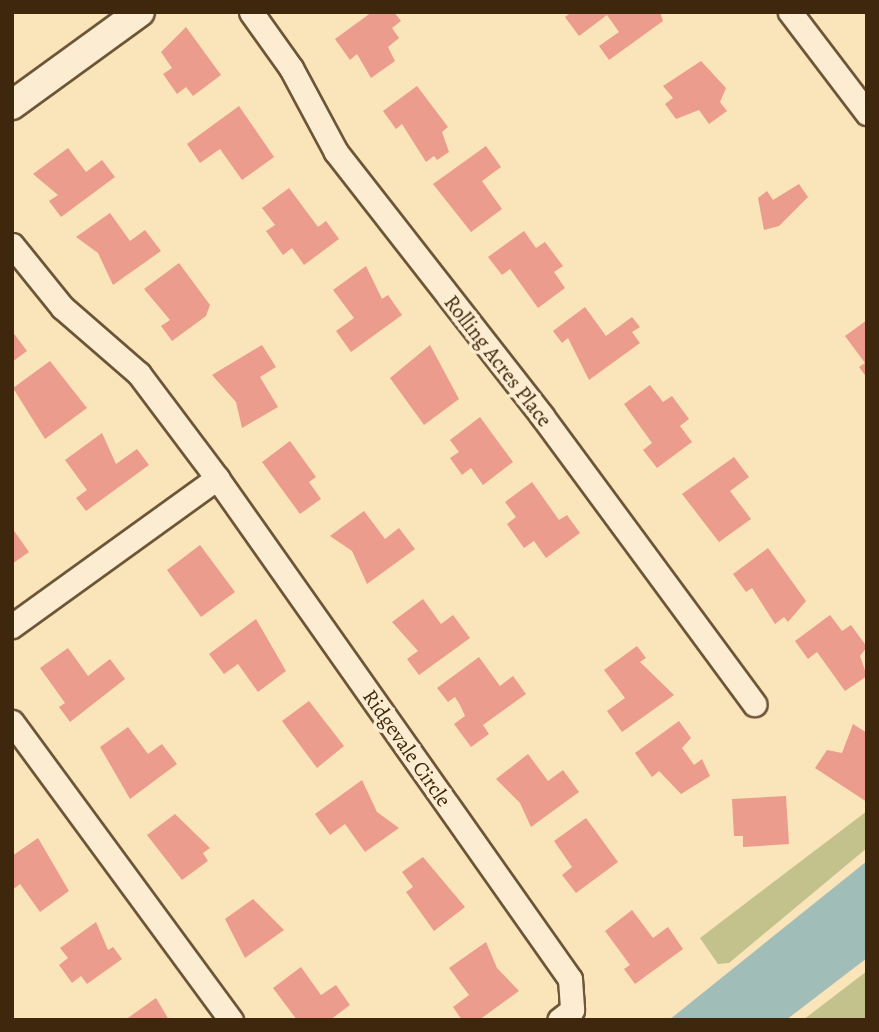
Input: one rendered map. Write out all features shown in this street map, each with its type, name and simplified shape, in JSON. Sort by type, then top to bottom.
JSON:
[{"type":"street","points":[[12,105],[140,12]]},
{"type":"street","name":"Rolling Acres Place","points":[[251,12],[291,68],[336,152],[542,416],[754,704]]},
{"type":"street","points":[[790,12],[867,113]]},
{"type":"street","name":"Ridgevale Circle","points":[[12,245],[62,307],[147,383],[217,478],[569,979],[572,1010],[559,1020]]},
{"type":"street","points":[[12,626],[217,478]]},
{"type":"street","points":[[12,722],[231,1020]]},
{"type":"shaded area","points":[[867,811],[867,848],[729,963],[718,964],[700,938]]},
{"type":"shaded area","points":[[867,971],[867,1020],[803,1020]]},
{"type":"water","points":[[867,861],[867,958],[786,1020],[669,1020]]},
{"type":"building","points":[[372,12],[394,12],[401,21],[392,28],[399,38],[388,47],[395,61],[371,78],[357,54],[350,60],[335,39]]},
{"type":"building","points":[[572,12],[660,12],[663,21],[609,60],[599,46],[619,32],[607,15],[579,36],[565,17]]},
{"type":"building","points":[[186,27],[221,75],[193,96],[186,87],[177,94],[163,74],[172,68],[161,52]]},
{"type":"building","points":[[701,61],[726,88],[720,102],[727,111],[709,124],[699,110],[676,119],[665,104],[673,98],[663,86]]},
{"type":"building","points":[[417,86],[448,127],[442,132],[449,152],[437,160],[434,156],[426,162],[402,124],[396,129],[383,111]]},
{"type":"building","points":[[239,106],[274,157],[242,180],[220,149],[200,163],[187,144]]},
{"type":"building","points":[[486,146],[501,167],[482,181],[502,209],[471,232],[433,184]]},
{"type":"building","points":[[68,148],[86,172],[102,160],[115,177],[61,217],[49,201],[58,195],[33,174]]},
{"type":"building","points":[[799,184],[808,197],[779,226],[764,230],[758,198],[767,191],[773,200]]},
{"type":"building","points":[[289,188],[318,227],[326,221],[339,239],[304,265],[292,248],[283,255],[266,231],[275,225],[262,208]]},
{"type":"building","points":[[110,213],[130,241],[145,230],[161,251],[113,285],[98,253],[76,237]]},
{"type":"building","points":[[524,231],[536,248],[545,242],[563,266],[554,272],[565,288],[538,308],[510,269],[502,275],[488,257]]},
{"type":"building","points":[[179,263],[210,305],[206,316],[172,341],[161,326],[170,320],[144,289]]},
{"type":"building","points":[[366,266],[382,299],[388,295],[402,315],[351,352],[336,331],[354,318],[333,290]]},
{"type":"building","points":[[585,307],[606,336],[632,317],[640,327],[632,332],[640,343],[589,380],[568,338],[562,343],[553,331]]},
{"type":"building","points":[[867,320],[867,378],[859,367],[865,363],[845,336]]},
{"type":"building","points":[[12,331],[27,351],[12,362]]},
{"type":"building","points":[[262,345],[276,367],[260,377],[278,407],[242,428],[236,402],[212,375]]},
{"type":"building","points":[[430,345],[459,399],[424,425],[390,378]]},
{"type":"building","points":[[50,361],[87,408],[45,439],[13,388]]},
{"type":"building","points":[[650,385],[663,402],[672,396],[689,419],[680,426],[692,442],[657,468],[643,450],[652,443],[624,404]]},
{"type":"building","points":[[480,417],[513,462],[483,485],[471,468],[462,475],[450,458],[459,452],[450,440]]},
{"type":"building","points":[[102,433],[116,464],[137,449],[149,465],[86,511],[76,498],[87,490],[65,460]]},
{"type":"building","points":[[290,441],[316,477],[309,482],[321,499],[300,514],[262,462]]},
{"type":"building","points":[[734,457],[749,477],[730,491],[751,519],[719,542],[682,494]]},
{"type":"building","points":[[532,482],[559,520],[567,515],[580,533],[546,558],[534,541],[524,548],[507,524],[516,517],[505,502]]},
{"type":"building","points":[[364,511],[385,539],[399,528],[415,549],[367,584],[352,551],[330,536]]},
{"type":"building","points":[[12,528],[29,552],[12,564]]},
{"type":"building","points":[[200,545],[235,592],[201,617],[167,570]]},
{"type":"building","points":[[768,548],[806,601],[788,622],[784,617],[775,624],[752,588],[746,592],[733,574]]},
{"type":"building","points":[[423,599],[441,624],[453,615],[470,638],[419,675],[407,659],[418,651],[392,622]]},
{"type":"building","points":[[830,615],[842,631],[851,625],[867,647],[860,656],[867,676],[845,691],[817,652],[808,659],[795,641]]},
{"type":"building","points":[[256,619],[286,671],[258,692],[238,664],[224,674],[209,654]]},
{"type":"building","points":[[637,646],[646,658],[640,662],[674,695],[622,732],[607,711],[625,698],[604,670]]},
{"type":"building","points":[[68,648],[88,676],[110,659],[125,679],[70,722],[59,707],[65,703],[40,668]]},
{"type":"building","points":[[479,657],[500,686],[513,676],[526,694],[483,725],[489,734],[471,747],[454,724],[465,716],[460,705],[455,697],[448,702],[437,688]]},
{"type":"building","points":[[309,701],[344,746],[317,768],[282,721]]},
{"type":"building","points":[[679,721],[691,738],[682,748],[694,765],[702,759],[710,776],[681,794],[659,771],[652,777],[635,753]]},
{"type":"building","points":[[853,724],[867,733],[867,802],[815,768],[827,750],[842,753]]},
{"type":"building","points":[[128,727],[148,754],[162,744],[177,764],[130,799],[100,747]]},
{"type":"building","points":[[528,754],[548,781],[563,770],[579,792],[531,827],[520,803],[496,779]]},
{"type":"building","points":[[362,780],[377,812],[399,828],[365,852],[345,824],[330,835],[315,814]]},
{"type":"building","points":[[786,796],[789,844],[743,847],[743,836],[734,836],[732,799]]},
{"type":"building","points":[[175,814],[210,848],[203,853],[208,861],[182,880],[147,835]]},
{"type":"building","points":[[586,818],[618,862],[576,893],[562,875],[572,867],[554,841]]},
{"type":"building","points":[[38,838],[69,891],[40,912],[20,884],[12,890],[12,856]]},
{"type":"building","points":[[423,857],[465,907],[434,931],[406,892],[413,887],[402,872]]},
{"type":"building","points":[[253,899],[284,930],[245,958],[225,919]]},
{"type":"building","points":[[632,910],[653,938],[668,927],[683,949],[635,984],[624,969],[630,965],[605,931]]},
{"type":"building","points":[[96,922],[108,950],[113,947],[122,959],[87,984],[81,976],[72,983],[59,965],[68,958],[60,948]]},
{"type":"building","points":[[486,942],[497,968],[519,991],[479,1020],[462,1020],[453,1007],[469,995],[449,968]]},
{"type":"building","points":[[301,967],[321,995],[336,985],[350,1005],[330,1020],[297,1020],[273,988]]},
{"type":"building","points":[[156,998],[169,1020],[125,1020]]}]
